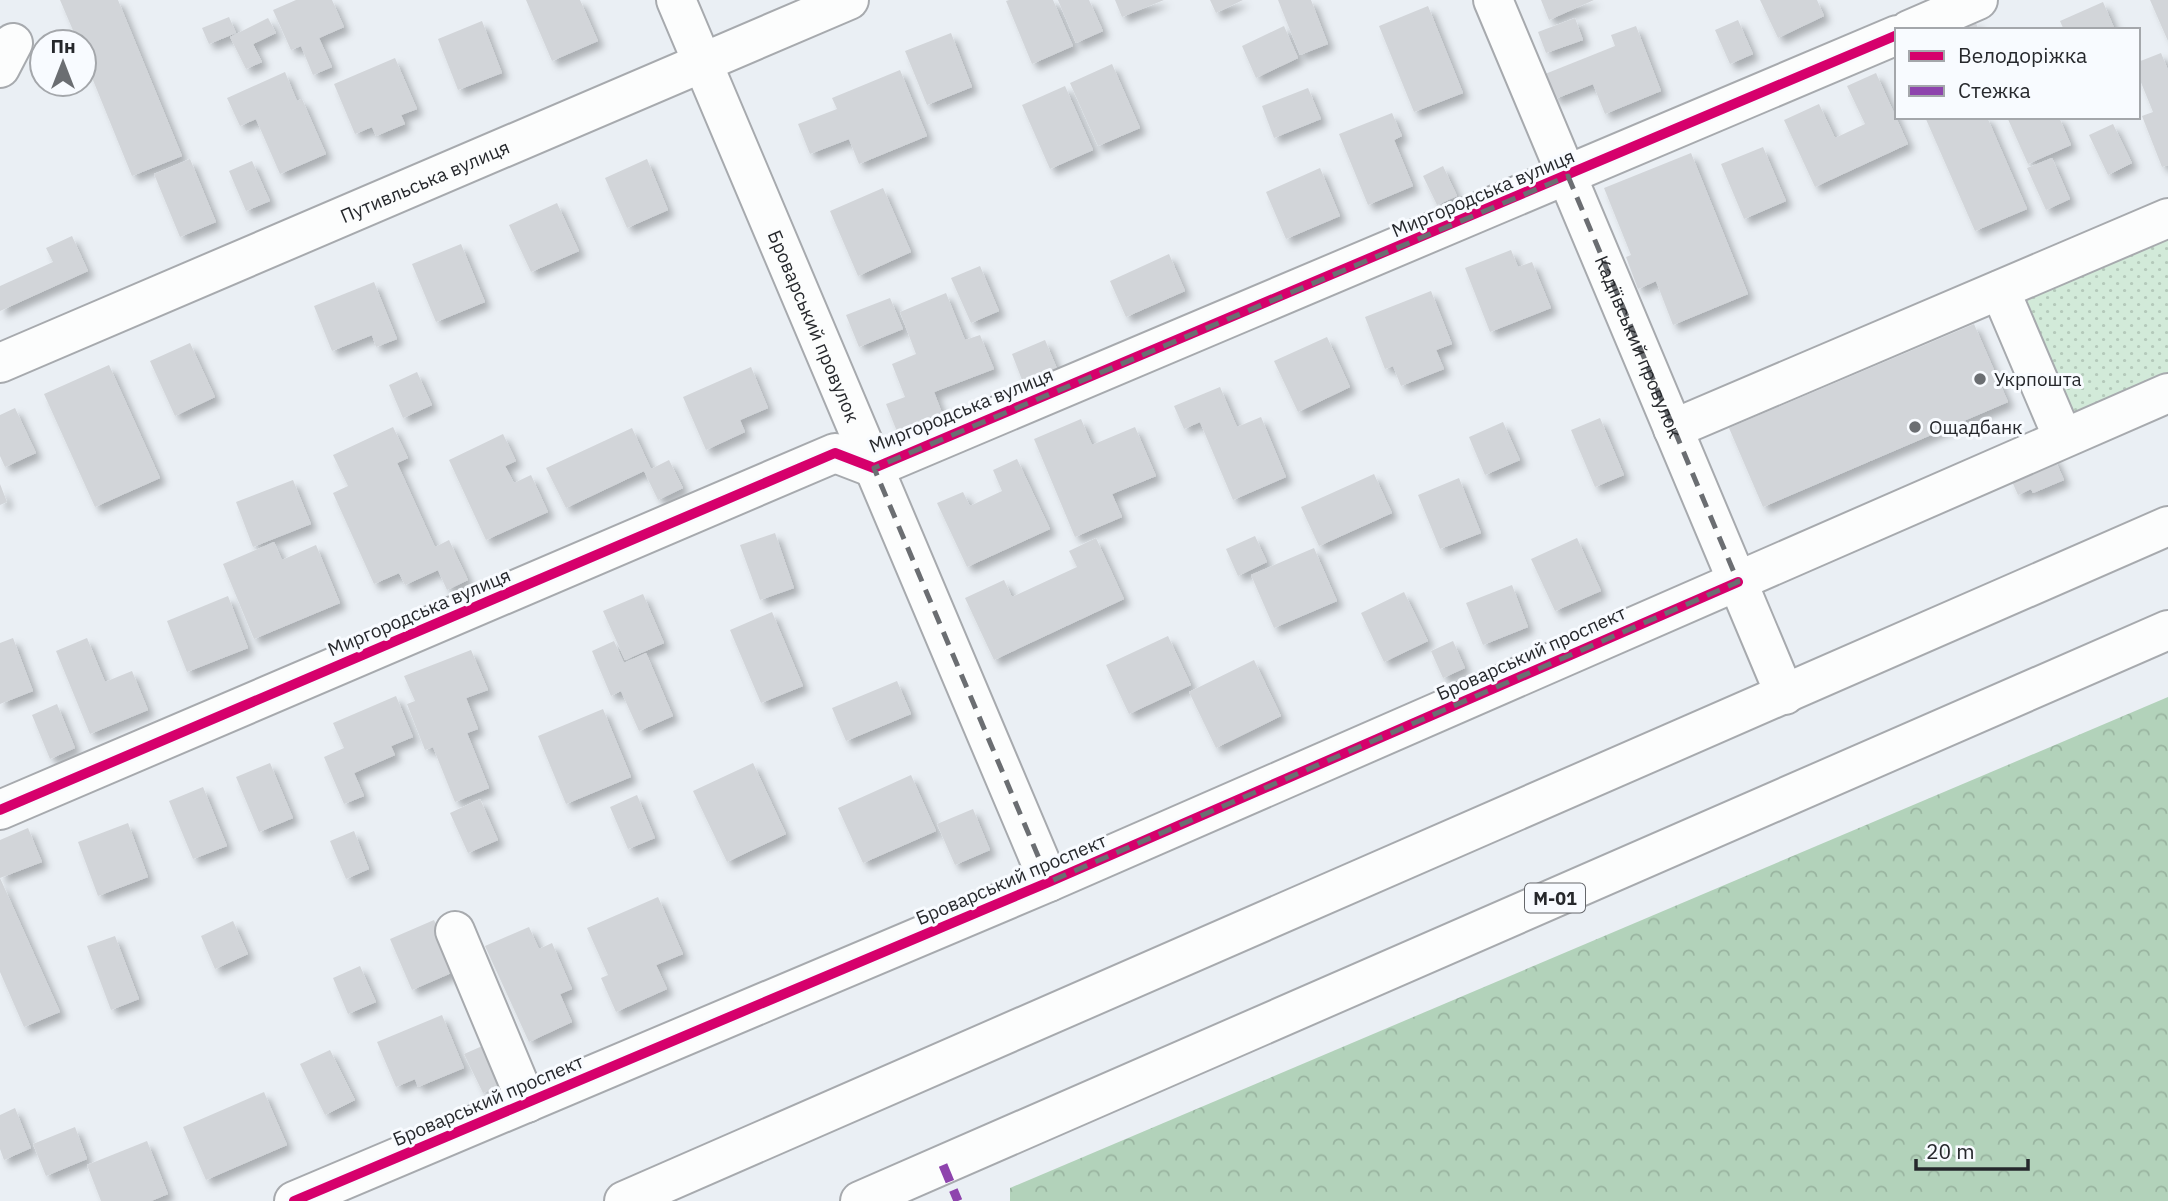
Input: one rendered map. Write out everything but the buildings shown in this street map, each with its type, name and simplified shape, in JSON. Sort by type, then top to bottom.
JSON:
[{"type":"main road","name":"Броварський провулок","points":[[676,0],[1049,883]]},
{"type":"main road","name":"Путивльська вулиця","points":[[0,363],[849,0]]},
{"type":"main road","name":"Кадіївський провулок","points":[[1493,0],[1784,695]]},
{"type":"main road","points":[[1914,28],[1979,0]]},
{"type":"main road","name":"Миргородська вулиця","points":[[0,810],[835,453],[874,468],[1895,36]]},
{"type":"main road","points":[[1673,429],[2168,218]]},
{"type":"main road","points":[[2000,290],[2063,438]]},
{"type":"main road","name":"Броварський проспект","points":[[294,1201],[1049,883],[2168,393]]},
{"type":"main road","points":[[624,1201],[2168,526]]},
{"type":"main road","name":"М-01","points":[[860,1201],[2168,630]]},
{"type":"main road","points":[[455,931],[527,1103]]},
{"type":"highlighted area","points":[[1568,176],[1738,582],[1049,882],[874,468]]},
{"type":"green space","points":[[2168,230],[2168,379],[2070,420],[2018,293]]},
{"type":"green space","points":[[2168,697],[2168,1201],[1010,1201],[1010,1188]]},
{"type":"marked path","points":[[943,1165],[958,1201]]},
{"type":"cycle path","points":[[0,810],[835,453],[874,468],[1895,36]]},
{"type":"cycle path","points":[[294,1201],[1049,882],[1738,582]]},
{"type":"place","name":"Укрпошта","points":[[1980,379]]},
{"type":"place","name":"Ощадбанк","points":[[1915,427]]}]
